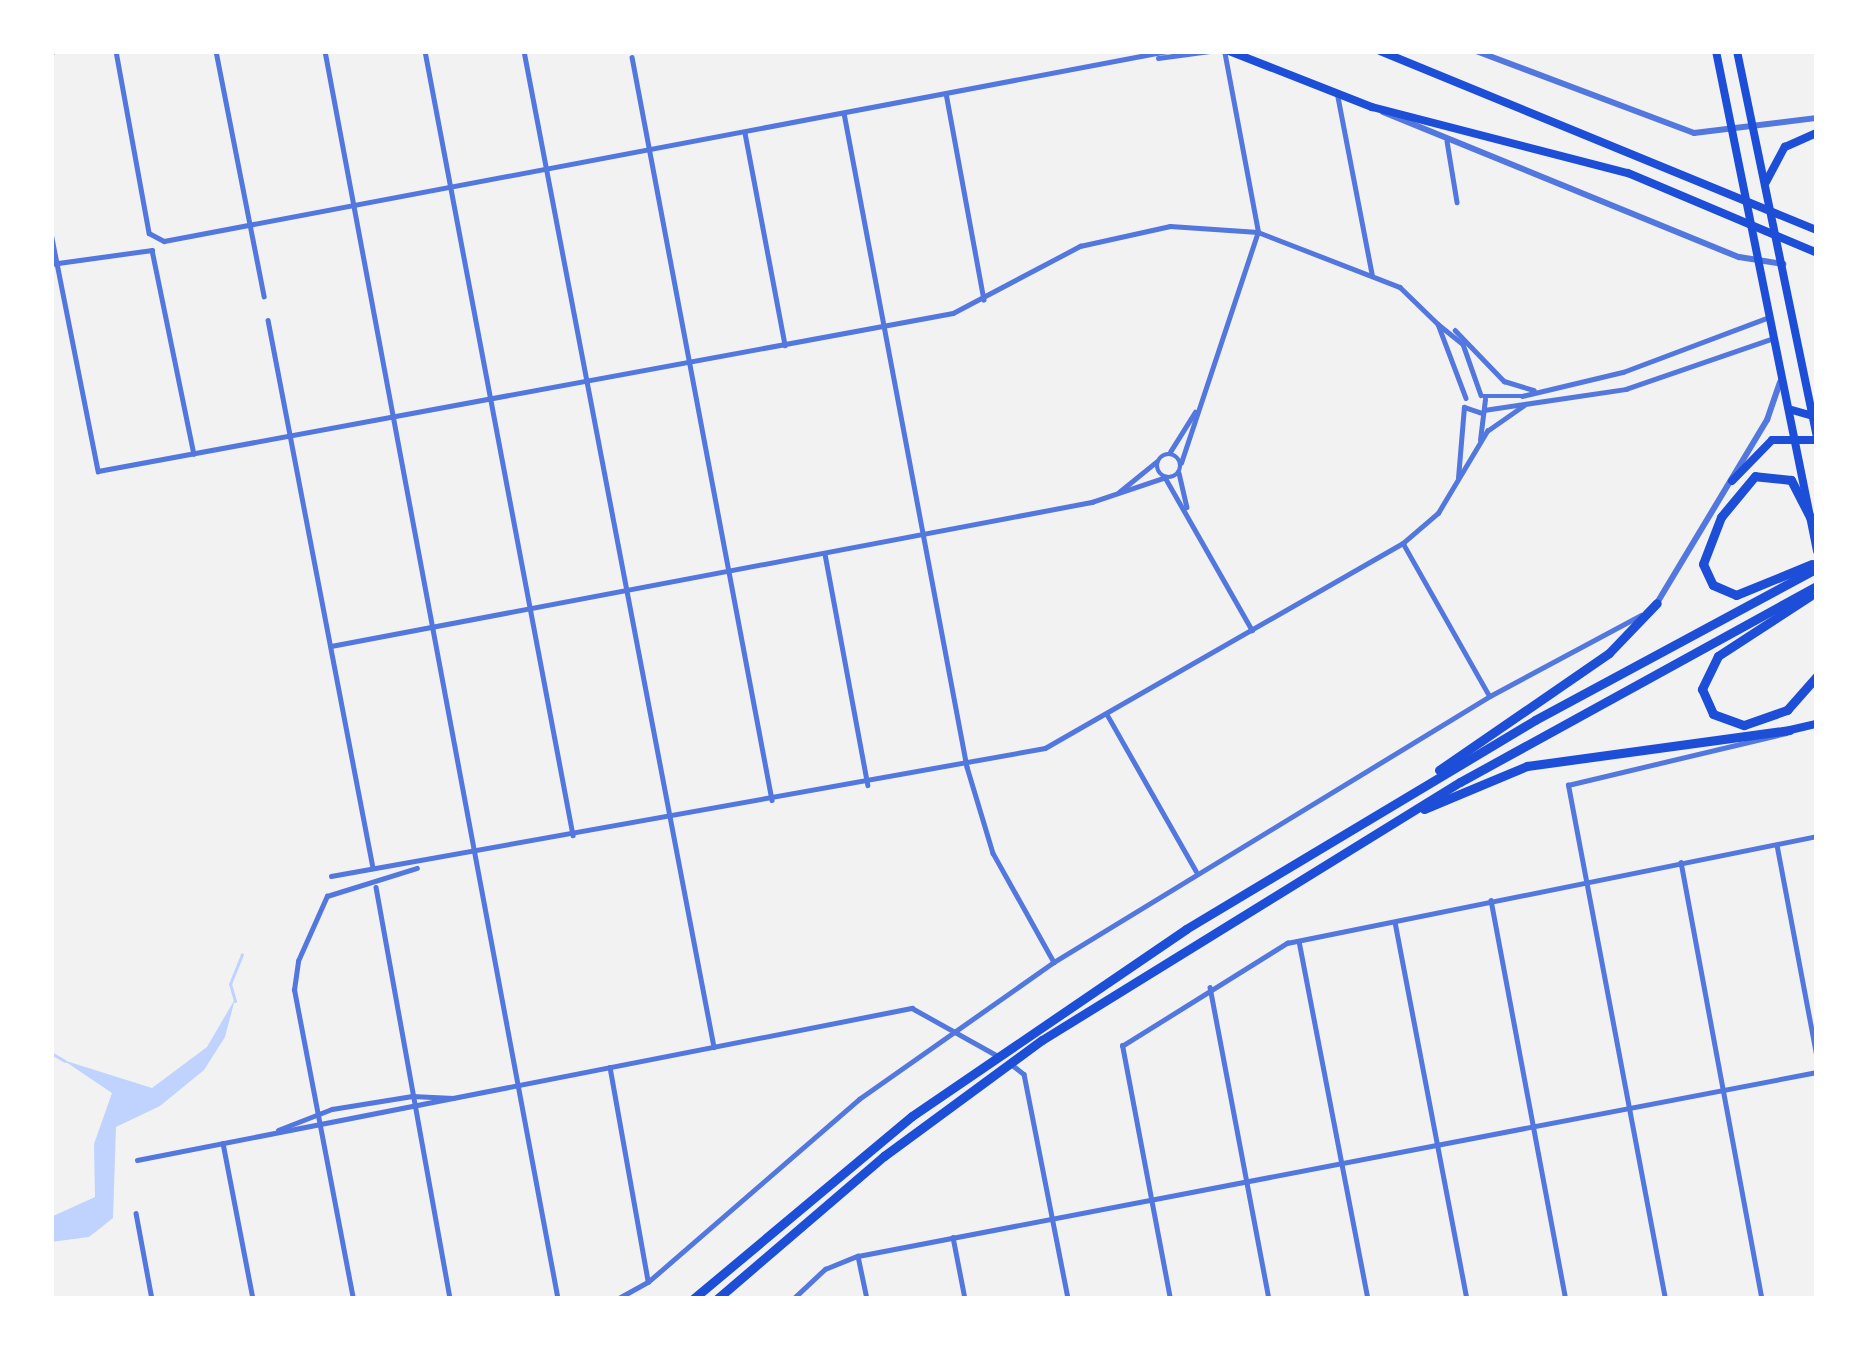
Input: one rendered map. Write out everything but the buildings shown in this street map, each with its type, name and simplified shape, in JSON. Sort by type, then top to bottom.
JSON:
[{"type":"highway","points":[[1812,523],[1790,480],[1755,476],[1721,517],[1704,568],[1717,589],[1736,595],[1817,565]]},
{"type":"highway","points":[[1411,792],[1817,565]]},
{"type":"highway","points":[[1817,589],[1718,656],[1702,689],[1717,717],[1751,724],[1787,710],[1817,676]]},
{"type":"highway","points":[[717,1299],[870,1167],[1042,1040],[1386,826],[1817,589]]},
{"type":"highway","points":[[693,1299],[848,1164],[984,1065],[1411,792],[1609,653],[1657,603]]},
{"type":"highway","points":[[1386,826],[1527,766],[1790,730]]},
{"type":"main road","points":[[1226,51],[1372,107],[1607,166],[1817,253]]},
{"type":"main road","points":[[1380,51],[1817,227]]},
{"type":"main road","points":[[1716,51],[1817,551]]},
{"type":"main road","points":[[1732,481],[1763,446],[1796,436],[1817,438],[1737,51]]},
{"type":"main road","points":[[1767,186],[1785,147],[1817,133]]},
{"type":"main road","points":[[1792,410],[1815,417]]},
{"type":"main road","points":[[1790,730],[1817,724]]},
{"type":"street","points":[[116,51],[155,238],[252,226],[946,93],[1210,51]]},
{"type":"street","points":[[216,51],[264,296]]},
{"type":"street","points":[[325,51],[558,1299]]},
{"type":"street","points":[[425,51],[574,838]]},
{"type":"street","points":[[524,51],[713,1047]]},
{"type":"street","points":[[1153,58],[1168,51]]},
{"type":"street","points":[[1188,513],[1181,464],[1258,232],[1226,51]]},
{"type":"street","points":[[1476,51],[1664,126],[1733,132],[1817,118]]},
{"type":"street","points":[[632,57],[772,802]]},
{"type":"street","points":[[946,93],[985,302]]},
{"type":"street","points":[[1337,94],[1372,274]]},
{"type":"street","points":[[1372,107],[1447,141],[1760,261],[1783,264]]},
{"type":"street","points":[[844,113],[967,767],[993,853],[1054,962]]},
{"type":"street","points":[[745,133],[785,345]]},
{"type":"street","points":[[1447,141],[1457,202]]},
{"type":"street","points":[[51,233],[98,471],[884,326],[985,302],[1054,257],[1132,231],[1194,225],[1258,232],[1372,274],[1416,298],[1438,324],[1465,402],[1458,478]]},
{"type":"street","points":[[54,263],[152,250],[194,454]]},
{"type":"street","points":[[1465,402],[1482,395],[1624,372],[1772,315]]},
{"type":"street","points":[[268,320],[373,869]]},
{"type":"street","points":[[1438,324],[1455,331],[1504,381],[1534,390]]},
{"type":"street","points":[[1455,331],[1482,395],[1480,442]]},
{"type":"street","points":[[1465,402],[1483,412],[1626,388],[1777,338]]},
{"type":"street","points":[[617,1299],[648,1282],[859,1099],[1054,962],[1490,696],[1657,603],[1777,401],[1783,367]]},
{"type":"street","points":[[331,876],[574,838],[967,767],[1045,748],[1403,543],[1438,513],[1480,442],[1523,406]]},
{"type":"street","points":[[1114,496],[1169,454],[1195,412]]},
{"type":"street","points":[[1169,454],[1181,464]]},
{"type":"street","points":[[1157,462],[1252,630]]},
{"type":"street","points":[[331,646],[627,593],[1114,496],[1179,473]]},
{"type":"street","points":[[1403,543],[1490,696]]},
{"type":"street","points":[[824,553],[868,785]]},
{"type":"street","points":[[1108,716],[1196,872]]},
{"type":"street","points":[[1665,1299],[1570,781],[1790,730]]},
{"type":"street","points":[[1170,1299],[1122,1046],[1272,949],[1585,880],[1817,836]]},
{"type":"street","points":[[1777,844],[1817,1057]]},
{"type":"street","points":[[1681,862],[1762,1299]]},
{"type":"street","points":[[352,1299],[295,990],[298,961],[327,896],[376,887],[426,864]]},
{"type":"street","points":[[376,887],[450,1299]]},
{"type":"street","points":[[1491,900],[1566,1299]]},
{"type":"street","points":[[1395,922],[1467,1299]]},
{"type":"street","points":[[1299,941],[1368,1299]]},
{"type":"street","points":[[1210,987],[1269,1299]]},
{"type":"street","points":[[137,1160],[276,1131],[416,1110],[913,1008],[1023,1071],[1068,1299]]},
{"type":"street","points":[[610,1067],[648,1282]]},
{"type":"street","points":[[793,1299],[825,1269],[858,1256],[1817,1072]]},
{"type":"street","points":[[276,1131],[317,1114],[412,1096],[458,1100]]},
{"type":"street","points":[[223,1143],[253,1299]]},
{"type":"street","points":[[136,1213],[152,1299]]},
{"type":"street","points":[[953,1237],[965,1299]]},
{"type":"street","points":[[858,1256],[867,1299]]},
{"type":"water","points":[[235,999],[225,1037],[204,1070],[160,1106],[116,1127],[113,1218],[89,1237],[51,1242],[51,1217],[95,1197],[94,1144],[112,1093],[63,1060],[152,1088],[207,1047]]},
{"type":"waterway","points":[[235,1001],[230,984],[242,954]]},
{"type":"waterway","points":[[51,1053],[65,1061]]}]
